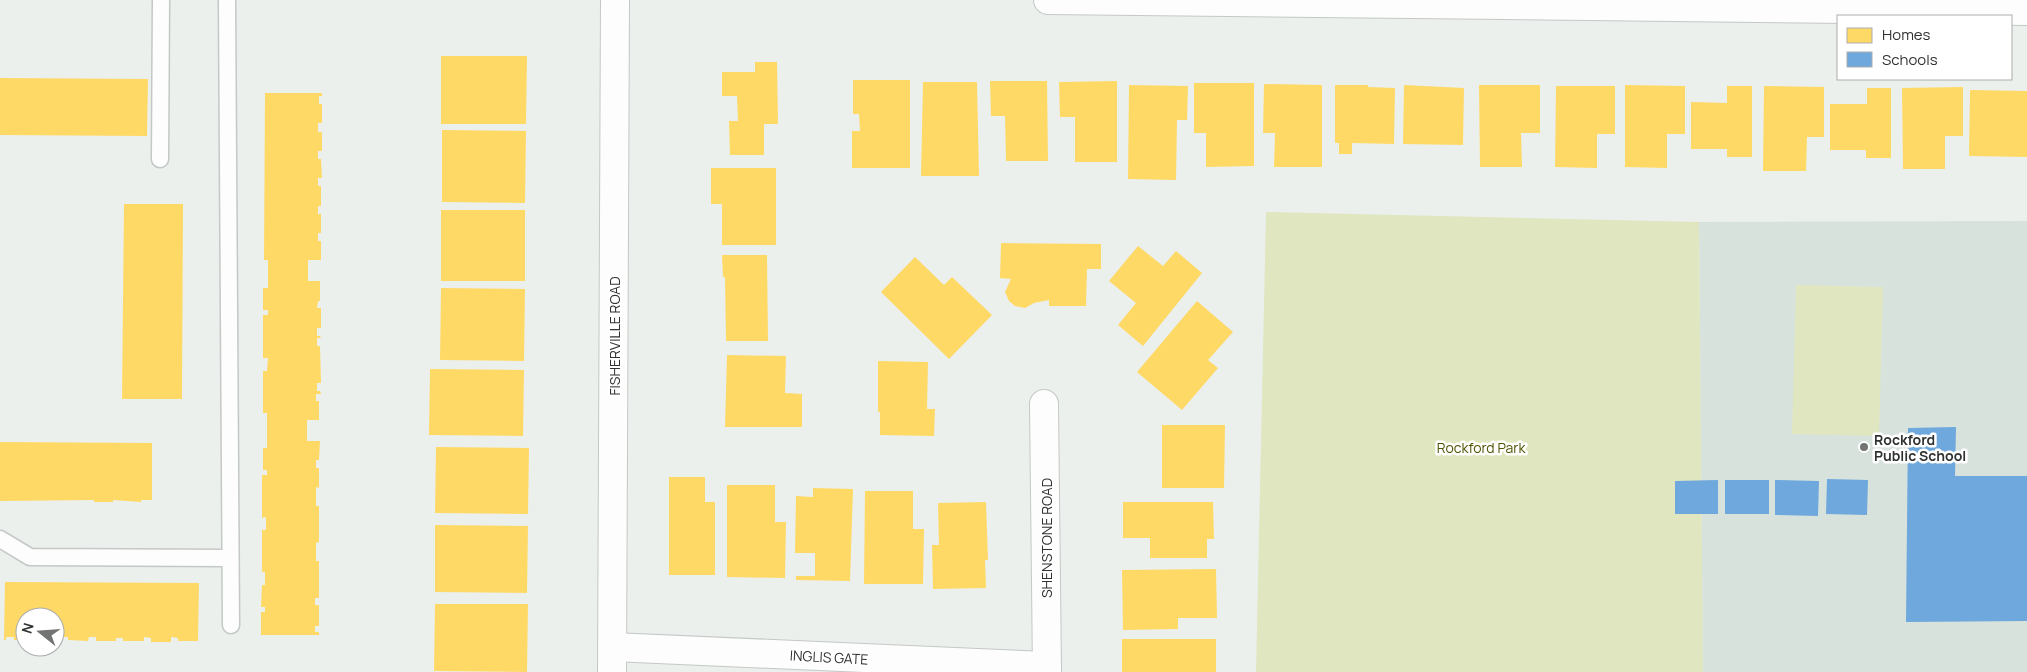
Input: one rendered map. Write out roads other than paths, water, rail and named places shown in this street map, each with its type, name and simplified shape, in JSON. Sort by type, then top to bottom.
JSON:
[{"type":"street","name":"FISHERVILLE ROAD","points":[[612,659],[615,0]]},
{"type":"street","points":[[1048,0],[2027,11]]},
{"type":"street","name":"SHENSTONE ROAD","points":[[1044,404],[1047,669]]},
{"type":"street","name":"INGLIS GATE","points":[[612,659],[1047,669]]},
{"type":"lane","points":[[160,160],[161,0]]},
{"type":"lane","points":[[227,0],[231,625]]},
{"type":"lane","points":[[0,539],[30,557],[230,558]]},
{"type":"place","name":"Rockford Public School","points":[[1864,447]]},
{"type":"park label","name":"Rockford Park","points":[[1481,447]]}]
